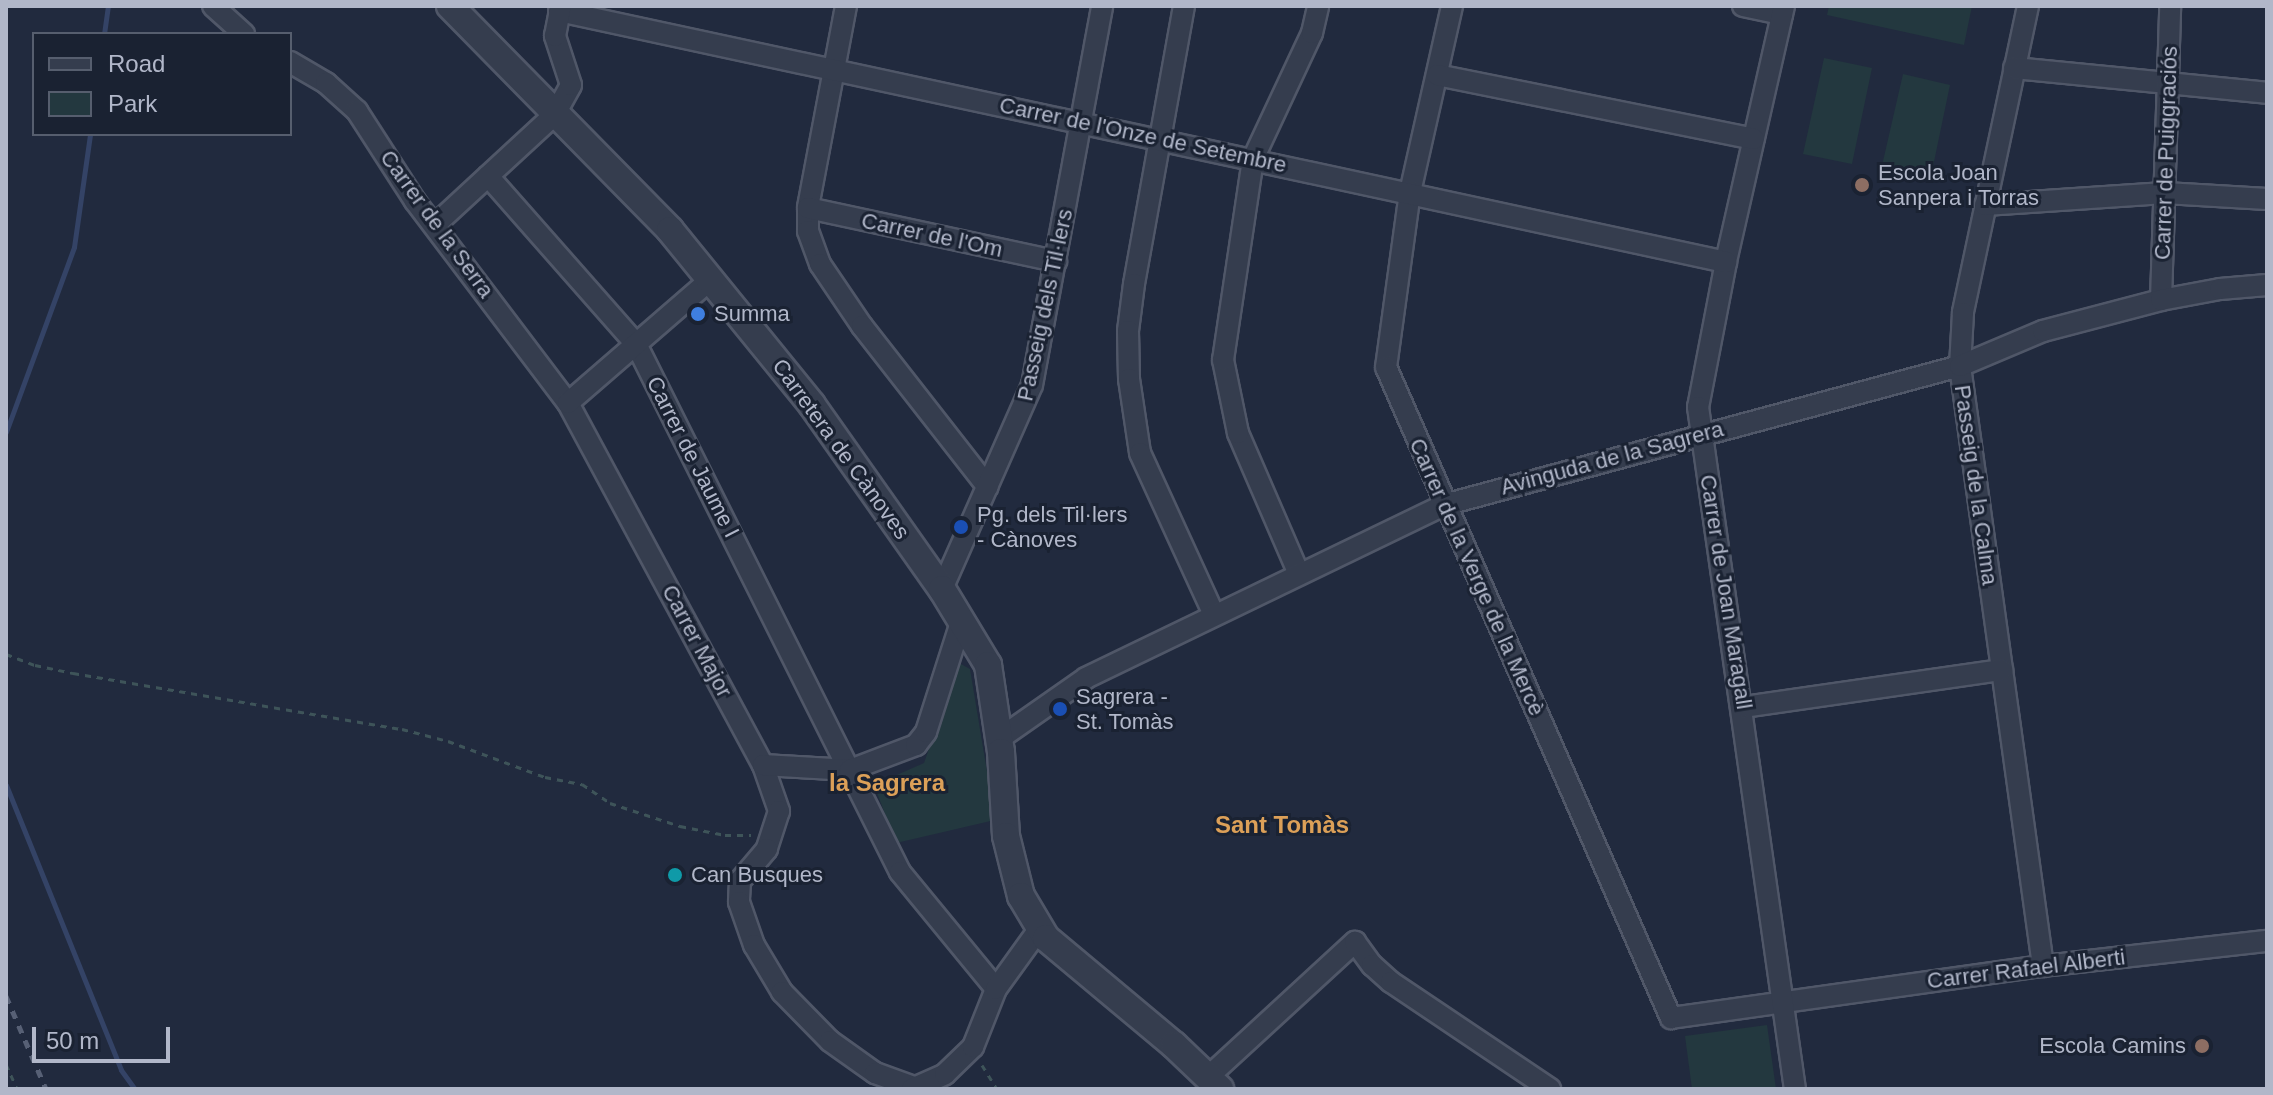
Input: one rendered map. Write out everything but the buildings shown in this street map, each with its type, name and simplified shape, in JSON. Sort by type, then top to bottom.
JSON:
[{"type":"street","points":[[213,6],[242,32]]},
{"type":"street","name":"Carretera de Cànoves","points":[[450,6],[670,230],[812,405],[942,589],[988,665],[999,739],[1006,836],[1021,896],[1046,938],[1214,1083]]},
{"type":"street","points":[[846,6],[808,208],[808,231],[820,264],[912,393],[988,487]]},
{"type":"street","name":"Passeig dels Til·lers","points":[[942,589],[1032,385],[1102,6]]},
{"type":"street","points":[[1184,6],[1128,331],[1132,417],[1140,453],[1214,615]]},
{"type":"street","points":[[1299,574],[1238,433],[1226,388],[1225,346],[1253,159],[1312,33],[1318,6]]},
{"type":"street","name":"Carrer de la Verge de la Mercè","points":[[1452,6],[1410,192],[1386,367],[1671,1018],[1785,1001]]},
{"type":"street","points":[[1743,6],[1783,10]]},
{"type":"street","name":"Passeig de la Calma","points":[[2028,6],[1963,313],[1960,366],[2043,966]]},
{"type":"street","name":"Carrer de Puiggraciós","points":[[2161,300],[2170,6]]},
{"type":"street","points":[[436,224],[555,114],[571,85],[555,36],[560,9]]},
{"type":"street","name":"Carrer de l'Onze de Setembre","points":[[560,9],[1726,262]]},
{"type":"street","name":"Carrer de Joan Maragall","points":[[1783,10],[1726,262],[1698,407],[1744,707],[1795,1089]]},
{"type":"street","name":"Carrer de la Serra","points":[[292,63],[326,83],[357,111],[415,201],[436,224],[568,403]]},
{"type":"street","points":[[2014,68],[2267,93]]},
{"type":"street","points":[[1437,75],[1754,139]]},
{"type":"street","name":"Carrer de Jaume I","points":[[488,176],[636,344],[900,872],[996,989]]},
{"type":"street","points":[[1985,205],[2165,193],[2267,199]]},
{"type":"street","name":"Carrer de l'Om","points":[[808,208],[1056,261]]},
{"type":"street","points":[[568,403],[711,279]]},
{"type":"street","name":"Avinguda de la Sagrera","points":[[999,739],[1086,678],[1444,505],[1960,366],[2043,331],[2161,300],[2220,289],[2267,285]]},
{"type":"street","name":"Carrer Major","points":[[568,403],[763,765],[779,811],[767,849],[740,881],[739,902],[754,945],[782,992],[830,1041],[875,1073],[913,1088]]},
{"type":"street","points":[[763,765],[850,770],[916,745],[926,732],[962,619]]},
{"type":"street","points":[[1744,707],[2002,670]]},
{"type":"street","points":[[913,1088],[945,1074],[973,1047],[996,989],[1040,928]]},
{"type":"street","name":"Carrer Rafael Alberti","points":[[1785,1001],[2043,966],[2267,941]]},
{"type":"street","points":[[1214,1083],[1355,942],[1372,965],[1391,982],[1550,1089]]},
{"type":"path","points":[[6,654],[35,665],[73,673],[402,729],[448,741],[545,777],[582,784],[610,803],[680,826],[725,835],[771,835]]},
{"type":"path","points":[[973,1047],[997,1089]]},
{"type":"path","points":[[6,1064],[17,1089]]},
{"type":"green space","points":[[1829,6],[1972,6],[1964,45],[1827,15]]},
{"type":"green space","points":[[1824,58],[1872,68],[1852,164],[1803,154]]},
{"type":"green space","points":[[1903,74],[1950,85],[1930,181],[1881,170]]},
{"type":"green space","points":[[959,663],[970,669],[995,820],[896,843],[874,785],[924,763]]},
{"type":"green space","points":[[1767,1025],[1776,1089],[1692,1089],[1685,1036]]},
{"type":"waterway","points":[[104,32],[108,6]]},
{"type":"waterway","points":[[6,432],[74,247],[90,136]]},
{"type":"waterway","points":[[6,785],[121,1070],[135,1089]]},
{"type":"railway","points":[[6,996],[46,1089]]},
{"type":"place","name":"Escola Joan Sanpera i Torras","points":[[1862,185]]},
{"type":"place","name":"Summa","points":[[698,314]]},
{"type":"place","name":"Pg. dels Til·lers - Cànoves","points":[[961,527]]},
{"type":"place","name":"Sagrera - St. Tomàs","points":[[1060,709]]},
{"type":"place","name":"Can Busques","points":[[675,875]]},
{"type":"place","name":"Escola Camins","points":[[2202,1046]]},
{"type":"district","name":"la Sagrera","points":[[887,783]]},
{"type":"district","name":"Sant Tomàs","points":[[1282,825]]}]
